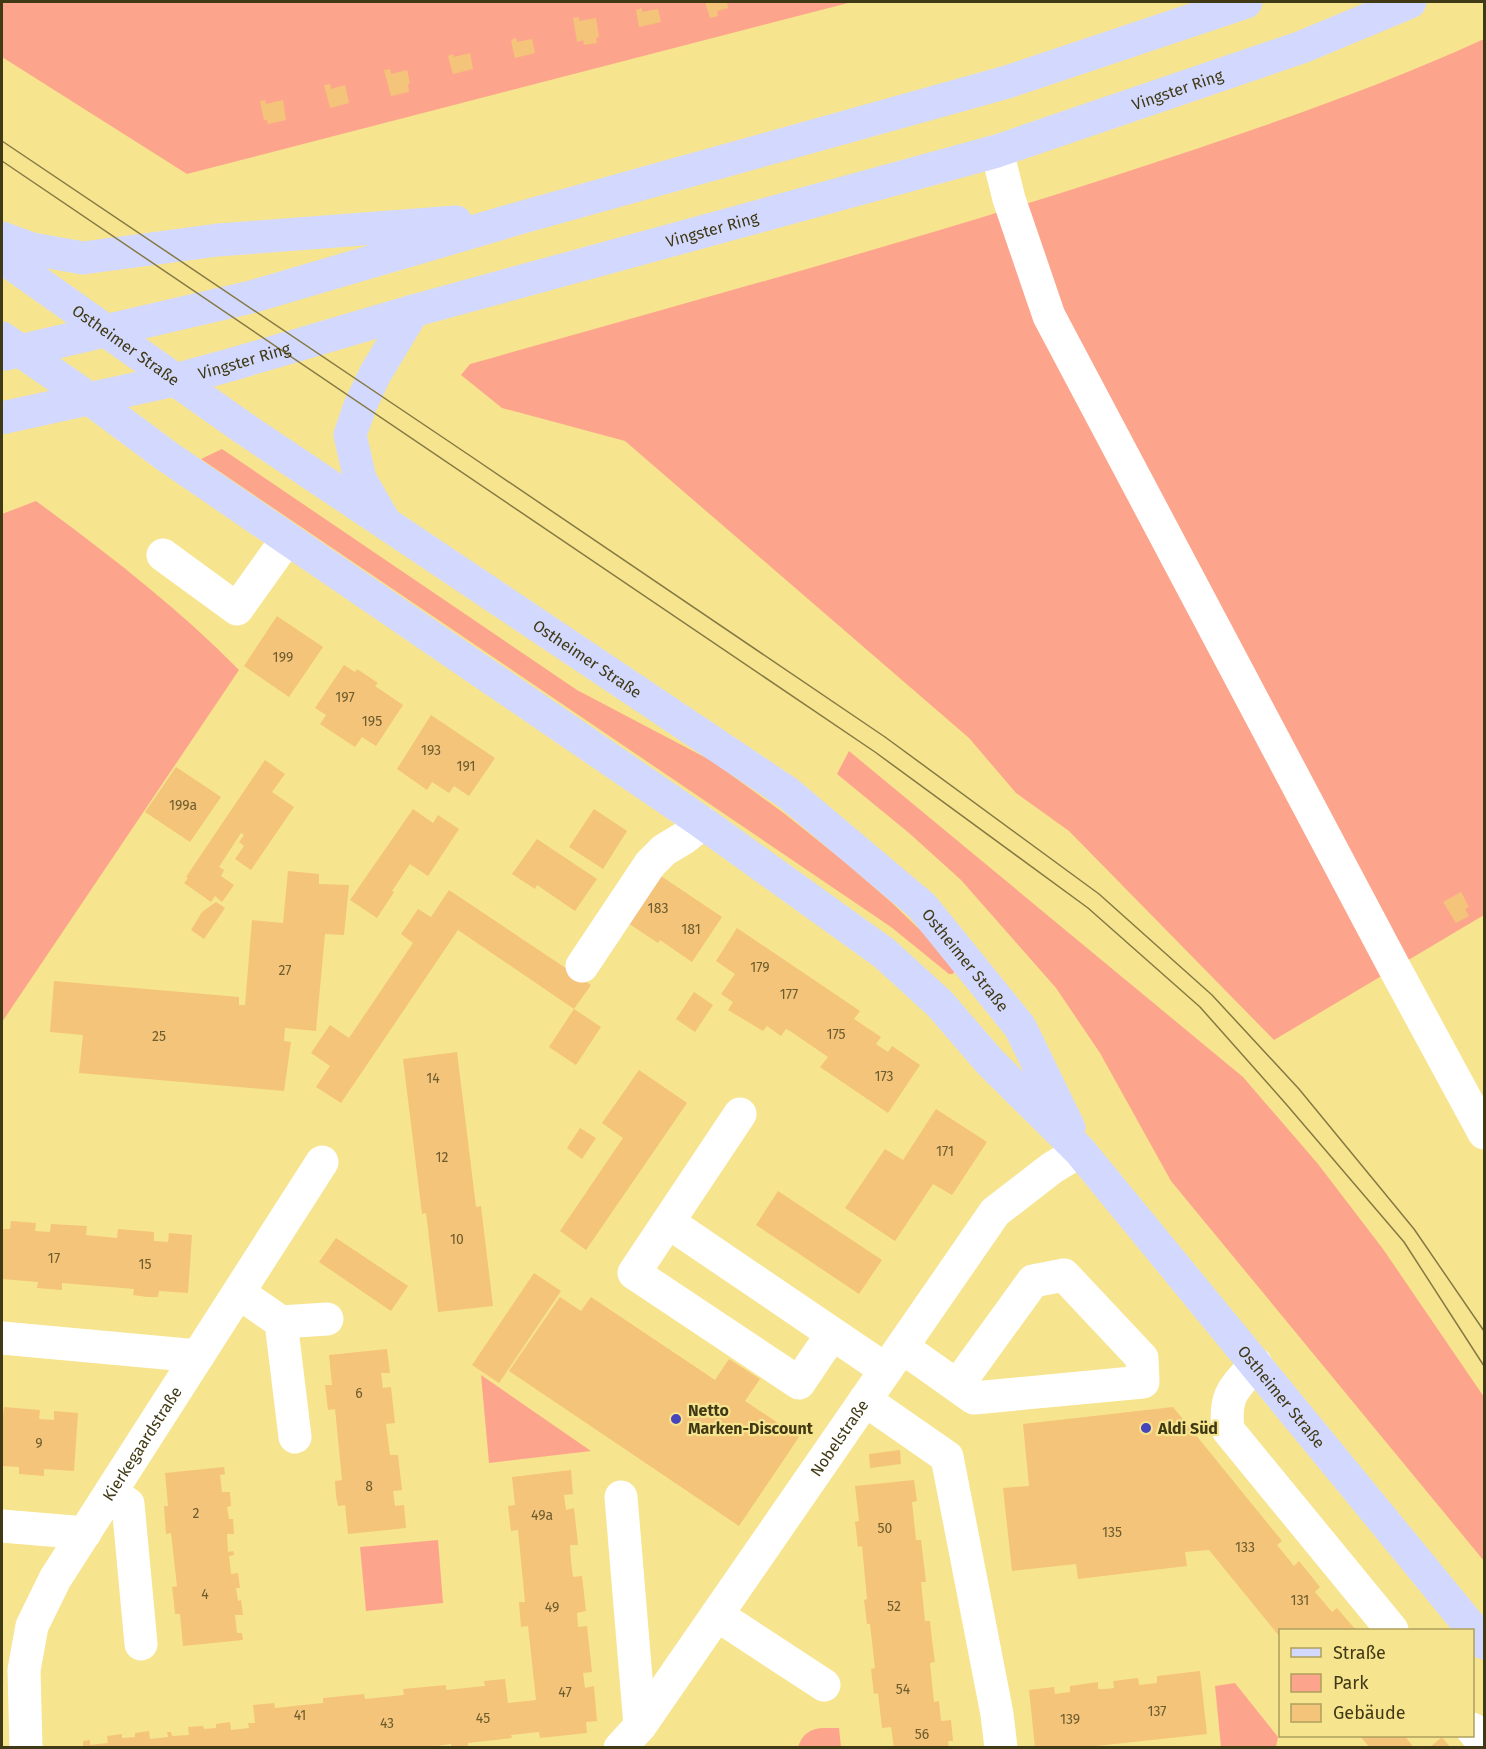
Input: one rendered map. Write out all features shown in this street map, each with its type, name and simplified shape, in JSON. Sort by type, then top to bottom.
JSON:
[{"type":"main road","points":[[8,348],[105,330],[251,297],[523,217],[1007,82],[1246,2]]},
{"type":"main road","name":"Vingster Ring","points":[[2,418],[175,380],[413,311],[998,151],[1302,47],[1410,2]]},
{"type":"main road","points":[[2,238],[32,249],[82,258],[218,240],[523,217]]},
{"type":"main road","name":"Ostheimer Straße","points":[[2,257],[175,380],[788,793],[922,906],[975,970],[1020,1027],[1080,1151]]},
{"type":"main road","points":[[385,523],[360,478],[350,435],[375,374],[413,311]]},
{"type":"main road","name":"Ostheimer Straße","points":[[8,348],[90,399],[168,457],[703,823],[884,953],[928,993],[990,1062],[1080,1151],[1474,1629]]},
{"type":"main road","points":[[928,993],[963,987],[970,981],[975,970]]},
{"type":"main road","name":"Ostheimer Straße","points":[[1474,1630],[1485,1643]]},
{"type":"street","points":[[998,151],[1009,199],[1049,316],[1392,965],[1485,1133]]},
{"type":"street","points":[[163,555],[237,609],[287,539]]},
{"type":"street","points":[[582,966],[650,864],[664,850],[703,823]]},
{"type":"street","points":[[740,1114],[634,1273],[799,1383],[832,1334]]},
{"type":"street","name":"Nobelstraße","points":[[630,1737],[717,1616],[995,1212],[1053,1168],[1080,1151]]},
{"type":"street","name":"Kierkegaardstraße","points":[[26,1748],[13,1714],[32,1626],[55,1579],[322,1162]]},
{"type":"street","points":[[668,1222],[832,1334],[957,1386],[974,1398],[1143,1382],[1142,1358],[1064,1275],[1033,1281],[957,1386]]},
{"type":"street","points":[[239,1293],[281,1322],[327,1319]]},
{"type":"street","points":[[281,1322],[295,1437]]},
{"type":"street","points":[[2,1338],[198,1356]]},
{"type":"street","points":[[1256,1364],[1233,1390],[1226,1411],[1228,1430],[1391,1629]]},
{"type":"street","points":[[865,1400],[947,1457],[997,1714],[1001,1748]]},
{"type":"street","points":[[111,1492],[128,1504],[141,1644]]},
{"type":"street","points":[[621,1497],[630,1737]]},
{"type":"street","points":[[2,1526],[85,1533]]},
{"type":"street","points":[[717,1616],[824,1685]]},
{"type":"street","points":[[1474,1730],[1485,1744]]},
{"type":"green space","points":[[2,2],[852,2],[187,174],[2,57]]},
{"type":"green space","points":[[1484,39],[1484,915],[1274,1040],[1069,831],[1016,793],[969,738],[625,441],[502,408],[461,375],[470,364],[879,248],[1123,173],[1351,94]]},
{"type":"green space","points":[[222,449],[577,690],[712,761],[785,814],[891,902],[944,953],[955,970],[953,974],[949,974],[891,927],[201,459]]},
{"type":"green space","points":[[36,501],[141,581],[239,670],[2,1022],[2,514]]},
{"type":"green space","points":[[849,751],[1243,1077],[1318,1164],[1383,1249],[1484,1397],[1484,1561],[1171,1181],[1100,1053],[1056,988],[961,880],[909,833],[837,774]]},
{"type":"green space","points":[[481,1375],[591,1451],[489,1463]]},
{"type":"green space","points":[[438,1540],[443,1603],[366,1611],[360,1547]]},
{"type":"green space","points":[[1235,1683],[1278,1737],[1276,1747],[1221,1747],[1215,1686]]},
{"type":"green space","points":[[824,1728],[839,1728],[841,1747],[798,1747],[808,1733]]},
{"type":"building","points":[[705,2],[727,2],[728,8],[717,11],[718,16],[710,18]]},
{"type":"building","points":[[642,8],[642,12],[658,9],[661,22],[639,27],[636,10]]},
{"type":"building","points":[[579,17],[579,21],[596,18],[599,37],[596,38],[597,43],[584,45],[583,40],[577,42],[573,18]]},
{"type":"building","points":[[516,38],[517,42],[532,39],[535,53],[515,58],[511,40]]},
{"type":"building","points":[[470,53],[473,69],[453,74],[448,56],[453,54],[454,57]]},
{"type":"building","points":[[390,69],[391,74],[407,70],[410,83],[408,84],[409,92],[391,96],[384,70]]},
{"type":"building","points":[[330,84],[331,89],[345,85],[349,103],[330,108],[324,85]]},
{"type":"building","points":[[265,100],[266,104],[283,100],[286,120],[268,124],[267,120],[264,120],[260,101]]},
{"type":"building","points":[[277,616],[323,647],[289,697],[244,666]]},
{"type":"building","points":[[344,665],[355,672],[357,669],[378,683],[375,686],[403,705],[376,746],[362,737],[355,747],[320,724],[326,715],[315,708]]},
{"type":"building","points":[[431,715],[495,758],[469,796],[454,786],[449,793],[432,782],[427,790],[397,769]]},
{"type":"building","points":[[265,760],[285,774],[272,792],[294,807],[251,870],[235,859],[244,846],[239,842],[244,835],[241,833],[219,867],[224,870],[221,876],[234,885],[222,902],[215,896],[211,902],[184,883],[188,878],[186,877]]},
{"type":"building","points":[[176,767],[221,797],[190,842],[145,812]]},
{"type":"building","points":[[413,809],[433,823],[438,815],[459,829],[428,876],[410,864],[377,918],[350,900]]},
{"type":"building","points":[[594,809],[627,831],[603,869],[569,847]]},
{"type":"building","points":[[537,839],[597,879],[575,911],[537,885],[535,889],[512,874]]},
{"type":"building","points":[[288,871],[319,874],[319,884],[349,885],[344,935],[325,934],[316,1031],[285,1028],[284,1041],[291,1042],[284,1091],[79,1073],[83,1035],[50,1032],[54,981],[239,997],[239,1005],[245,1005],[252,920],[283,923]]},
{"type":"building","points":[[658,874],[722,917],[692,962],[660,940],[658,943],[625,921]]},
{"type":"building","points":[[449,890],[591,985],[574,1009],[458,930],[341,1103],[316,1087],[330,1066],[311,1053],[330,1025],[349,1038],[413,943],[401,934],[418,909],[431,917]]},
{"type":"building","points":[[1461,892],[1469,907],[1465,909],[1469,916],[1456,923],[1443,902]]},
{"type":"building","points":[[216,902],[225,908],[204,939],[191,930],[202,912]]},
{"type":"building","points":[[737,928],[860,1011],[854,1019],[881,1037],[876,1044],[888,1052],[892,1046],[920,1065],[888,1113],[820,1067],[828,1057],[790,1031],[786,1029],[781,1036],[767,1026],[763,1031],[728,1010],[733,1002],[721,994],[735,974],[716,961]]},
{"type":"building","points":[[694,992],[713,1005],[695,1032],[676,1019]]},
{"type":"building","points":[[574,1009],[601,1027],[576,1065],[549,1047]]},
{"type":"building","points":[[457,1052],[476,1207],[481,1206],[493,1306],[438,1312],[426,1213],[422,1214],[403,1059]]},
{"type":"building","points":[[639,1070],[687,1103],[586,1250],[560,1231],[623,1138],[602,1123]]},
{"type":"building","points":[[936,1109],[987,1142],[952,1195],[933,1184],[895,1241],[845,1208],[885,1149],[903,1160]]},
{"type":"building","points":[[580,1128],[596,1138],[582,1159],[567,1148]]},
{"type":"building","points":[[778,1191],[882,1260],[859,1294],[756,1225]]},
{"type":"building","points":[[11,1221],[36,1223],[35,1231],[50,1232],[51,1224],[87,1226],[86,1235],[117,1238],[118,1229],[154,1232],[154,1241],[168,1242],[169,1233],[192,1235],[188,1293],[159,1291],[158,1297],[147,1297],[133,1295],[134,1289],[62,1283],[62,1290],[37,1288],[38,1282],[2,1279],[2,1229],[10,1229]]},
{"type":"building","points":[[336,1238],[408,1286],[391,1311],[319,1262]]},
{"type":"building","points":[[534,1273],[561,1291],[499,1383],[472,1365]]},
{"type":"building","name":"Netto Marken-Discount","points":[[560,1297],[581,1311],[591,1297],[715,1380],[729,1359],[760,1379],[745,1401],[799,1437],[739,1526],[509,1371]]},
{"type":"building","points":[[387,1349],[390,1373],[381,1373],[383,1388],[391,1387],[395,1423],[386,1424],[390,1455],[398,1455],[402,1490],[393,1491],[395,1506],[404,1505],[406,1528],[348,1534],[345,1505],[338,1506],[336,1496],[335,1481],[342,1480],[335,1409],[328,1410],[325,1385],[332,1385],[329,1355]]},
{"type":"building","points":[[4,1407],[40,1410],[39,1419],[54,1420],[54,1411],[78,1413],[74,1471],[44,1469],[44,1476],[19,1474],[19,1467],[2,1466]]},
{"type":"building","points":[[1173,1407],[1282,1541],[1277,1545],[1294,1566],[1299,1561],[1320,1587],[1315,1592],[1332,1612],[1337,1608],[1355,1629],[1279,1629],[1279,1636],[1209,1550],[1185,1552],[1187,1566],[1078,1579],[1076,1564],[1012,1571],[1003,1488],[1029,1486],[1023,1424]]},
{"type":"building","points":[[900,1450],[901,1464],[870,1468],[869,1454]]},
{"type":"building","points":[[224,1467],[225,1474],[220,1475],[222,1492],[230,1492],[231,1506],[227,1507],[229,1519],[233,1519],[234,1534],[227,1534],[228,1552],[233,1551],[234,1554],[229,1556],[231,1574],[238,1573],[240,1588],[236,1588],[238,1601],[241,1600],[243,1615],[235,1615],[237,1633],[242,1633],[243,1640],[183,1646],[180,1614],[175,1614],[172,1587],[177,1586],[171,1533],[166,1534],[164,1506],[168,1506],[165,1473]]},
{"type":"building","points":[[571,1470],[573,1494],[564,1495],[566,1510],[574,1508],[578,1545],[570,1545],[571,1561],[573,1577],[582,1576],[586,1611],[577,1613],[578,1627],[587,1626],[592,1672],[583,1673],[585,1688],[594,1686],[597,1721],[586,1722],[587,1733],[540,1738],[539,1732],[511,1735],[512,1738],[468,1743],[468,1748],[451,1748],[451,1744],[423,1748],[83,1748],[83,1741],[90,1740],[90,1745],[108,1743],[107,1736],[122,1734],[122,1738],[135,1737],[135,1733],[149,1731],[150,1739],[168,1737],[167,1732],[171,1732],[172,1736],[189,1735],[188,1727],[216,1728],[216,1724],[230,1722],[231,1730],[249,1728],[248,1723],[255,1723],[253,1705],[274,1703],[275,1708],[323,1703],[323,1698],[364,1694],[365,1699],[404,1695],[403,1689],[446,1685],[446,1690],[485,1686],[484,1681],[505,1679],[508,1703],[536,1700],[528,1626],[521,1627],[519,1602],[525,1602],[518,1530],[511,1531],[508,1506],[515,1505],[512,1477]]},
{"type":"building","points":[[914,1480],[917,1501],[912,1502],[916,1540],[921,1540],[926,1582],[921,1582],[925,1621],[930,1621],[935,1662],[930,1663],[934,1702],[939,1701],[941,1721],[951,1720],[953,1741],[948,1741],[949,1748],[894,1748],[891,1727],[882,1728],[878,1693],[874,1694],[871,1669],[875,1668],[870,1624],[867,1624],[864,1600],[867,1599],[862,1546],[858,1547],[855,1522],[859,1521],[855,1486]]},
{"type":"building","points":[[1200,1671],[1207,1734],[1078,1748],[1035,1748],[1029,1690],[1054,1687],[1055,1694],[1070,1692],[1070,1686],[1098,1682],[1098,1689],[1106,1689],[1114,1688],[1113,1681],[1138,1678],[1139,1685],[1157,1683],[1157,1676]]},
{"type":"building","points":[[1361,1737],[1406,1737],[1414,1748],[1394,1748],[1392,1746],[1390,1748],[1370,1748]]},
{"type":"building","points":[[1442,1737],[1451,1748],[1429,1748]]},
{"type":"tram line","points":[[2,141],[885,737],[1099,894],[1212,995],[1299,1089],[1414,1229],[1484,1331]]},
{"type":"tram line","points":[[2,161],[875,752],[1088,908],[1200,1007],[1286,1104],[1404,1242],[1484,1366]]},
{"type":"place","name":"Netto Marken-Discount","points":[[676,1419]]},
{"type":"place","name":"Aldi Süd","points":[[1146,1428]]}]
